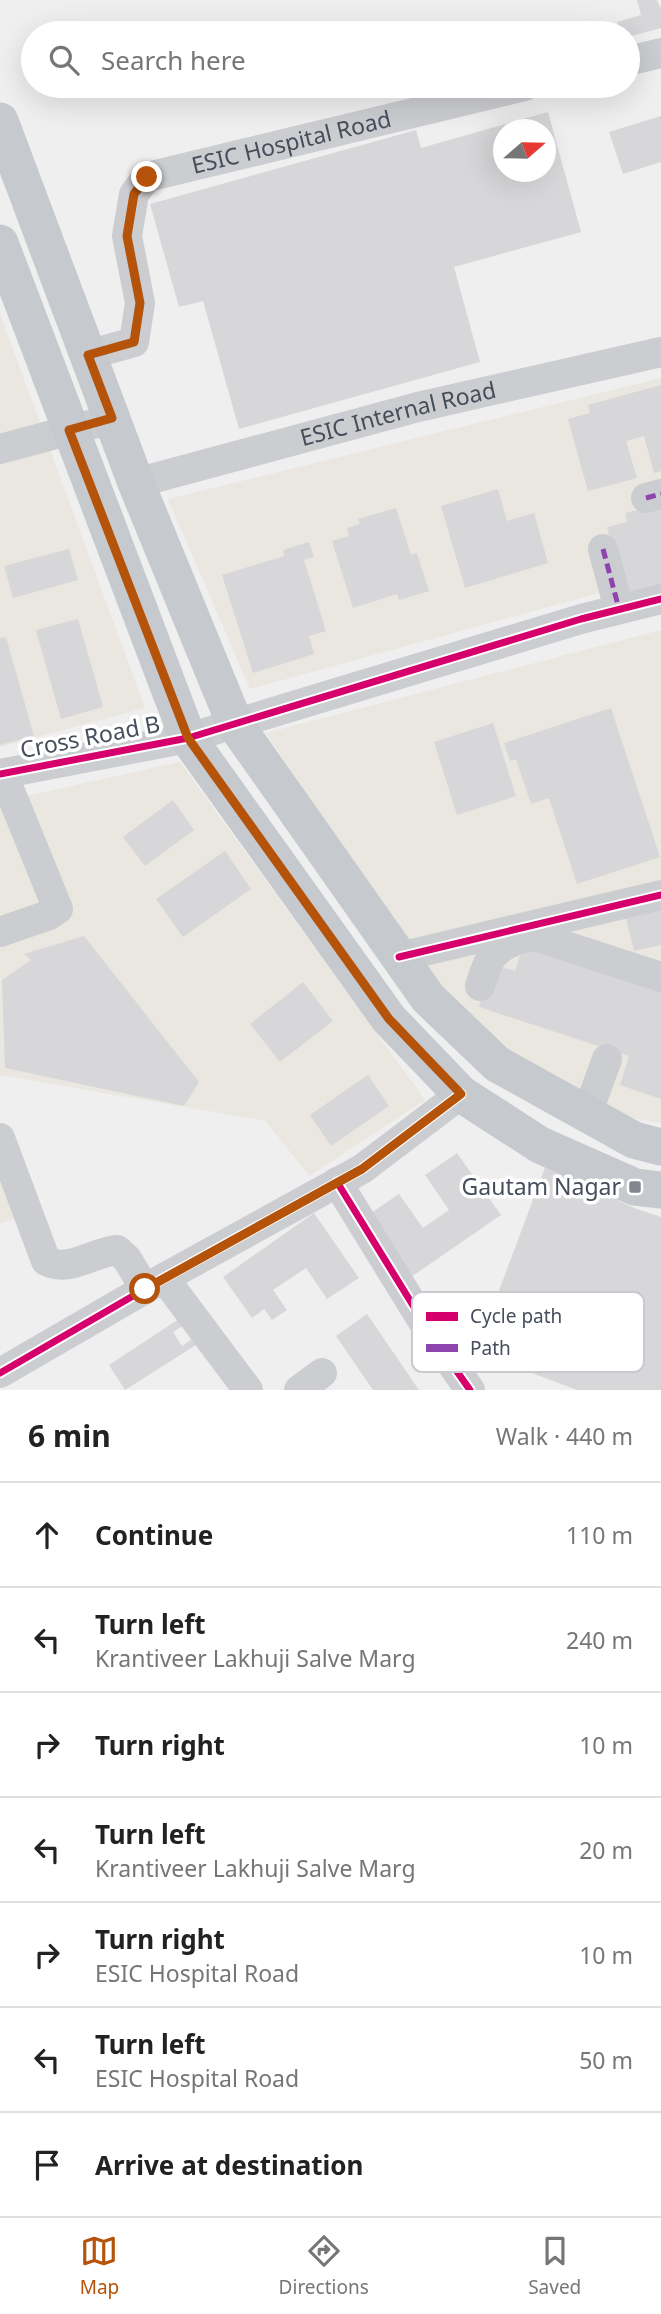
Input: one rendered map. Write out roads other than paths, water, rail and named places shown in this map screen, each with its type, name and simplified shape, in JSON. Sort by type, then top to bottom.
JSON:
[{"type":"main road","points":[[1,128],[136,483],[235,724],[428,998],[497,1064],[634,1140],[661,1147]]},
{"type":"main road","points":[[0,243],[188,738],[389,1019],[461,1094],[540,1145],[635,1187],[661,1190]]},
{"type":"street","points":[[640,58],[661,53]]},
{"type":"street","name":"ESIC Hospital Road","points":[[88,355],[134,342],[140,303],[127,236],[134,194],[147,177],[475,98]]},
{"type":"street","name":"ESIC Internal Road","points":[[136,483],[418,407],[661,352]]},
{"type":"street","points":[[0,449],[112,418]]},
{"type":"street","points":[[603,549],[619,609]]},
{"type":"street","name":"Cross Road B","points":[[1,774],[188,738],[581,619],[661,599]]},
{"type":"street","points":[[0,932],[49,915],[58,909],[1,774]]},
{"type":"street","points":[[399,957],[661,895]]},
{"type":"street","points":[[480,986],[491,958],[507,945],[527,936],[538,937],[661,977]]},
{"type":"street","points":[[587,1114],[607,1059]]},
{"type":"street","points":[[0,1373],[155,1283],[362,1169],[461,1094]]},
{"type":"street","points":[[0,1138],[46,1261],[54,1266],[72,1264],[117,1250],[155,1283],[248,1390]]},
{"type":"street","points":[[337,1182],[412,1304]]},
{"type":"street","points":[[457,1372],[470,1390]]},
{"type":"place","name":"Gautam Nagar","points":[[635,1187]]}]
